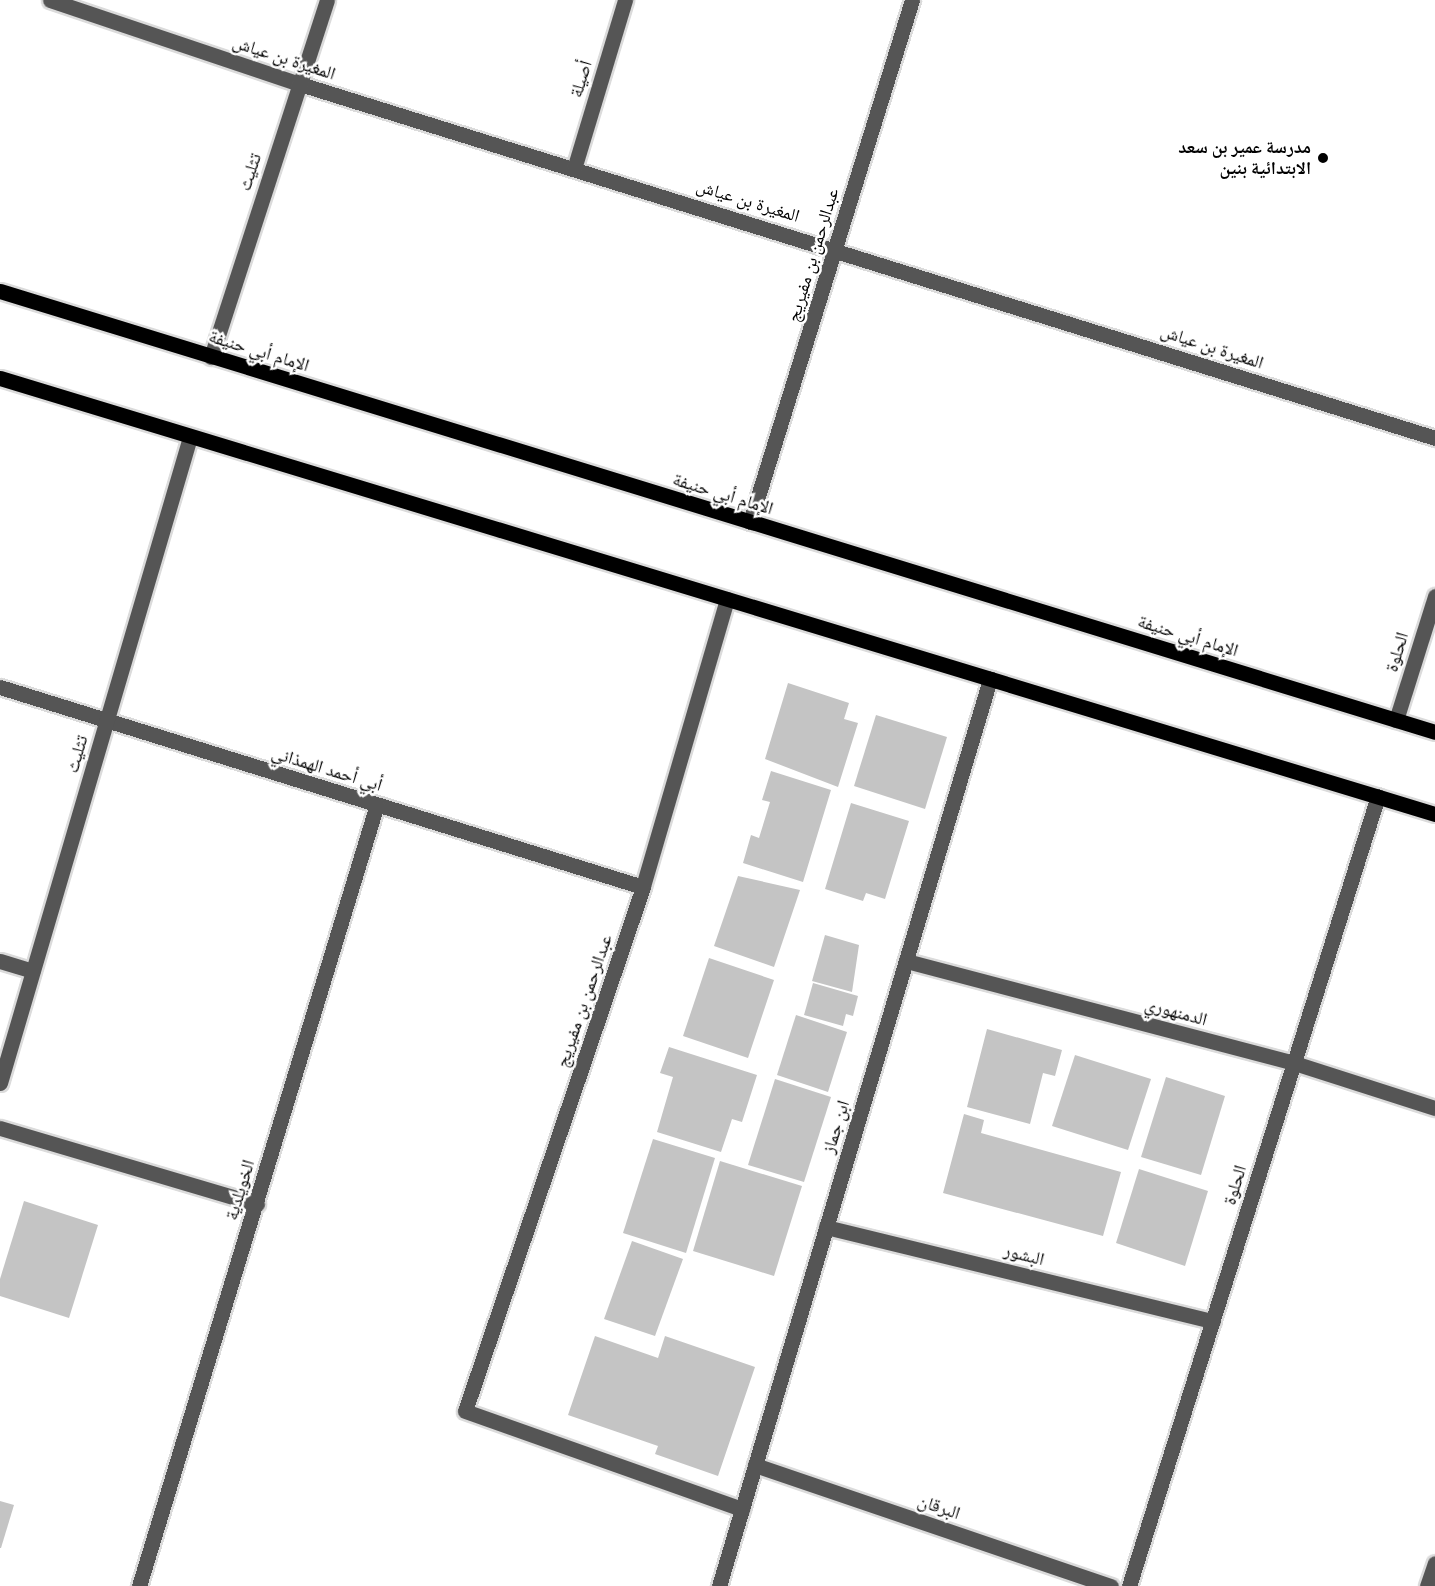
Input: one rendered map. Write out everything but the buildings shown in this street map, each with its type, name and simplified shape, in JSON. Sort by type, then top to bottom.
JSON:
[{"type":"main road","name":"الإمام أبي حنيفة","points":[[0,291],[1435,732]]},
{"type":"main road","points":[[0,378],[1435,814]]},
{"type":"street","name":"المغيرة بن عياش","points":[[50,0],[300,84],[1435,438]]},
{"type":"street","name":"تثليث","points":[[211,357],[327,0]]},
{"type":"street","name":"أصيلة","points":[[574,168],[625,0]]},
{"type":"street","name":"عبدالرحمن بن مفيريج","points":[[750,522],[912,0]]},
{"type":"street","name":"تثليث","points":[[0,1083],[190,437]]},
{"type":"street","name":"الحلوة","points":[[1396,720],[1435,596]]},
{"type":"street","name":"عبدالرحمن بن مفيريج","points":[[727,599],[643,886],[465,1411],[742,1509]]},
{"type":"street","name":"ابن جماز","points":[[719,1586],[990,679]]},
{"type":"street","name":"أبي أحمد الهمذاني","points":[[0,687],[643,886]]},
{"type":"street","name":"الحلوة","points":[[1129,1586],[1378,796]]},
{"type":"street","name":"الخويلدية","points":[[140,1586],[377,804]]},
{"type":"street","points":[[0,961],[33,971]]},
{"type":"street","name":"الدمنهوري","points":[[906,961],[1294,1064],[1435,1108]]},
{"type":"street","points":[[0,1128],[256,1204]]},
{"type":"street","name":"البشور","points":[[826,1227],[1213,1321]]},
{"type":"street","name":"البرقان","points":[[755,1465],[1111,1586]]},
{"type":"street","points":[[1427,1586],[1435,1563]]},
{"type":"place","name":"مدرسة عمير بن سعد الابتدائية بنين","points":[[1323,158]]}]
